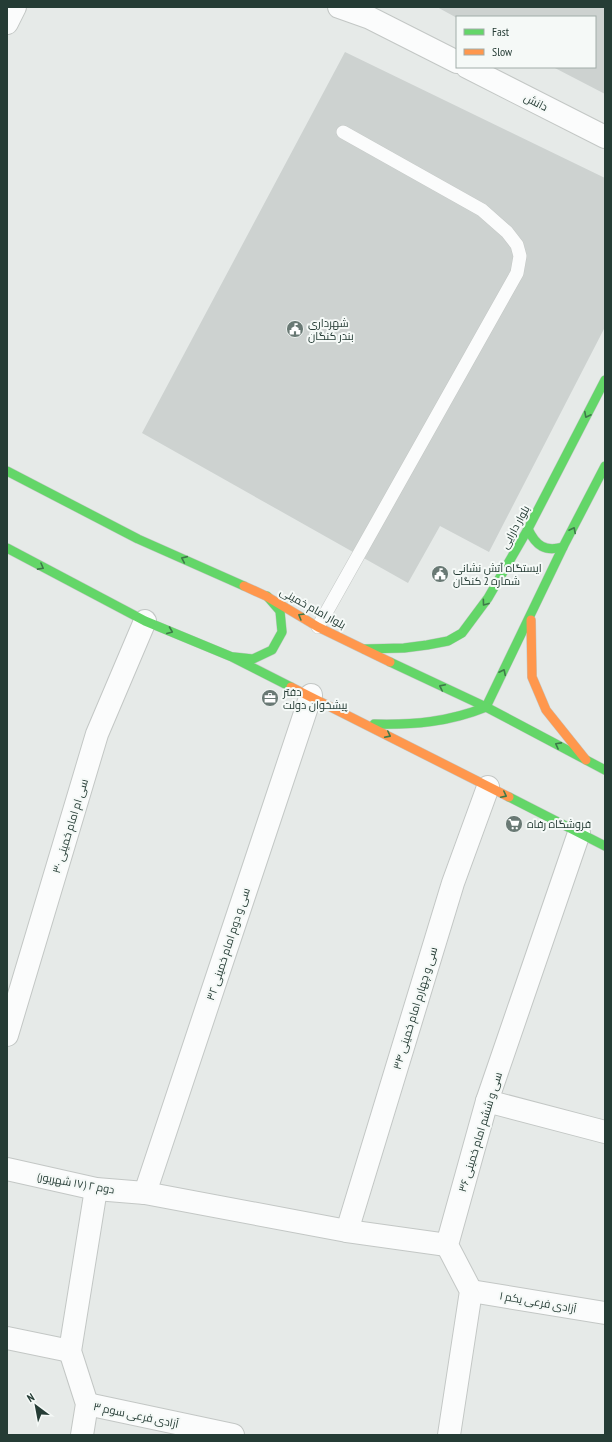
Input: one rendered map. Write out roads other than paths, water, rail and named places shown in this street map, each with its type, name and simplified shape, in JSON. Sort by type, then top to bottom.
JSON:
[{"type":"main road","name":"بلوار دارایی","points":[[364,649],[404,648],[427,645],[448,641],[462,632],[488,598],[528,529],[605,380]]},
{"type":"main road","points":[[365,723],[402,726],[437,723],[454,719],[486,707],[563,547],[605,466]]},
{"type":"main road","name":"بلوار امام خمینی","points":[[7,471],[138,539],[266,596],[318,627],[486,707],[605,770]]},
{"type":"main road","points":[[528,529],[532,539],[538,546],[550,549],[563,547]]},
{"type":"main road","points":[[7,548],[102,600],[145,621],[232,657],[311,695],[605,846]]},
{"type":"main road","points":[[232,657],[253,659],[272,650],[282,632],[280,611],[266,596]]},
{"type":"main road","points":[[531,616],[532,677],[546,710],[586,760]]},
{"type":"street","points":[[7,23],[15,7]]},
{"type":"street","points":[[340,7],[370,18],[456,61]]},
{"type":"street","name":"دانش","points":[[469,68],[605,137]]},
{"type":"street","name":"سی ام امام خمینی ۳۰","points":[[7,1035],[97,734],[145,621]]},
{"type":"street","name":"سی و دوم امام خمینی ۳۲","points":[[145,1193],[311,695]]},
{"type":"street","name":"سی و چهارم امام خمینی ۳۴","points":[[347,1231],[453,883],[488,787]]},
{"type":"street","name":"سی و ششم امام خمینی ۳۶","points":[[447,1245],[487,1101],[579,833]]},
{"type":"street","points":[[487,1101],[605,1132]]},
{"type":"street","name":"دوم ۲ (۱۷ شهریور)","points":[[7,1169],[96,1189],[145,1193],[347,1231],[447,1245]]},
{"type":"street","points":[[82,1435],[87,1404],[70,1351],[96,1189]]},
{"type":"street","points":[[447,1245],[471,1291],[449,1435]]},
{"type":"street","name":"آزادی فرعی یکم ۱","points":[[471,1291],[605,1313]]},
{"type":"street","points":[[7,1338],[70,1351]]},
{"type":"street","name":"آزادی فرعی سوم ۳","points":[[87,1404],[233,1435]]},
{"type":"lane","points":[[318,627],[517,274],[520,256],[516,245],[507,232],[482,210],[343,132]]},
{"type":"place","name":"شهرداری بندر کنگان","points":[[295,329]]},
{"type":"place","name":"ایستگاه آتش نشانی شماره 2 کنگان","points":[[440,574]]},
{"type":"place","name":"دفتر پیشخوان دولت","points":[[270,698]]},
{"type":"place","name":"فروشگاه رفاه","points":[[514,824]]}]
